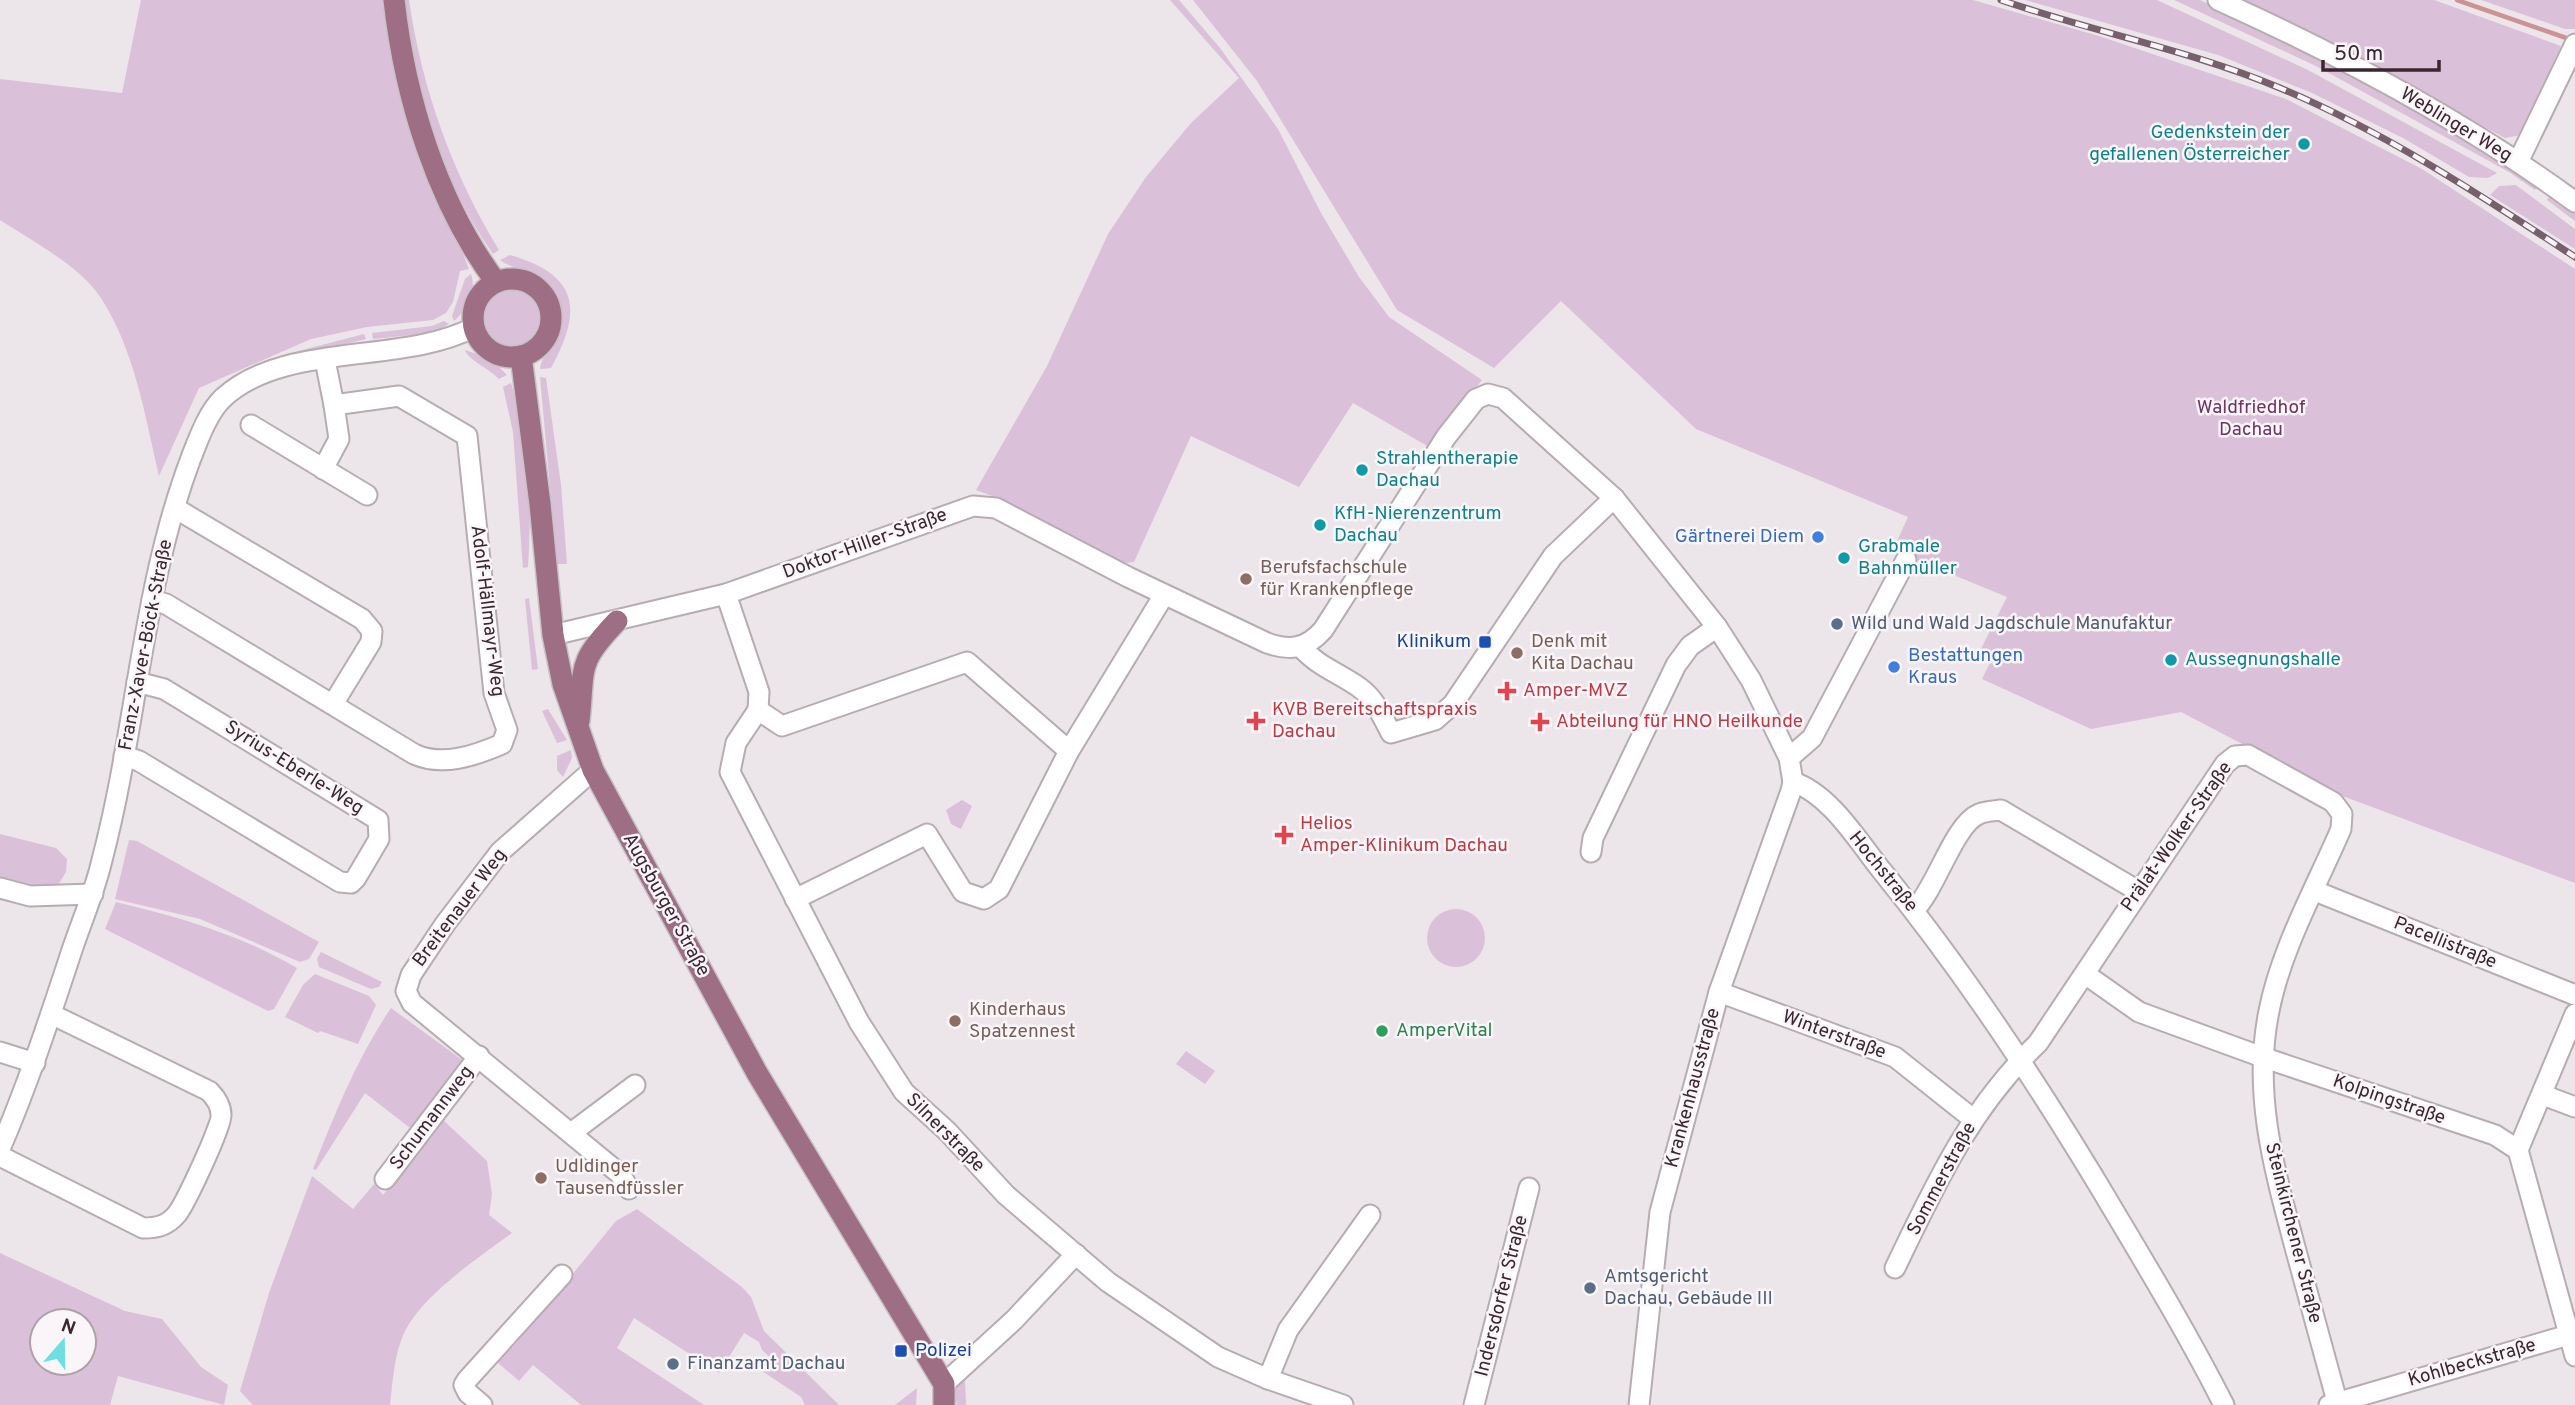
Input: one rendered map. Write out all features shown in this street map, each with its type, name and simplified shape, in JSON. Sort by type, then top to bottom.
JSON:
[{"type":"main road","points":[[394,0],[405,64],[431,157],[463,230],[496,282]]},
{"type":"main road","points":[[509,279],[534,285],[549,306],[551,319],[543,343],[521,356],[509,357],[486,348],[474,327],[473,314],[477,301],[496,282],[509,279]]},
{"type":"main road","name":"Augsburger Straße","points":[[521,356],[553,635],[563,684],[593,771],[757,1073],[944,1394]]},
{"type":"main road","points":[[578,730],[582,669],[587,655],[617,621]]},
{"type":"street","name":"Weblinger Weg","points":[[2218,0],[2285,30],[2431,108],[2518,162],[2575,202]]},
{"type":"street","points":[[2518,162],[2573,48]]},
{"type":"street","name":"Franz-Xaver-Böck-Straße","points":[[0,1149],[35,1063],[93,894],[124,756],[152,600],[175,508],[198,441],[222,398],[249,380],[282,368],[371,350],[438,343],[474,327]]},
{"type":"street","points":[[323,469],[339,439],[325,360]]},
{"type":"street","points":[[1614,498],[1553,556],[1453,704],[1435,720],[1391,733],[1377,705],[1361,689],[1312,661],[1301,647],[1323,630],[1446,437],[1476,399],[1488,394],[1503,398],[1614,498],[1717,627],[1751,680],[1789,758],[1793,782]]},
{"type":"street","name":"Adolf-Hällmayr-Weg","points":[[152,600],[166,604],[433,762],[486,751],[502,744],[507,730],[494,693],[467,436],[399,396],[334,404]]},
{"type":"street","points":[[251,425],[367,495]]},
{"type":"street","name":"Doktor-Hiller-Straße","points":[[553,635],[726,594],[974,506],[996,508],[1267,643],[1279,647],[1301,647]]},
{"type":"street","points":[[175,508],[362,619],[372,631],[371,642],[333,704]]},
{"type":"street","points":[[1789,758],[1812,738],[1906,560]]},
{"type":"street","points":[[726,594],[759,692],[758,710],[782,726],[967,662],[1069,751]]},
{"type":"street","points":[[795,899],[927,834],[963,892],[984,899],[999,889],[1069,751],[1164,594]]},
{"type":"street","points":[[1591,852],[1593,838],[1676,665],[1690,646],[1717,627]]},
{"type":"street","name":"Syrius-Eberle-Weg","points":[[124,756],[139,761],[340,882],[351,883],[356,878],[379,839],[378,820],[164,689],[137,682]]},
{"type":"street","name":"Silnerstraße","points":[[758,710],[736,743],[730,772],[859,1022],[904,1093],[947,1131],[1006,1195],[1108,1282],[1218,1357],[1268,1379],[1343,1405]]},
{"type":"street","name":"Prälat-Wolker-Straße","points":[[2020,1060],[2038,1043],[2225,764],[2235,756],[2248,755],[2333,802],[2342,814],[2341,829],[2291,943],[2269,1011],[2265,1058]]},
{"type":"street","name":"Breitenauer Weg","points":[[593,771],[500,852],[445,924],[411,975],[406,990],[412,1003],[620,1174],[629,1189]]},
{"type":"street","name":"Hochstraße","points":[[1793,782],[1822,800],[1914,910],[2020,1060],[2131,1239],[2196,1349],[2224,1405]]},
{"type":"street","name":"Krankenhausstraße","points":[[1639,1405],[1660,1212],[1719,992],[1793,782]]},
{"type":"street","points":[[1914,910],[1924,901],[1963,829],[1977,814],[2001,810],[2138,891]]},
{"type":"street","points":[[0,888],[30,896],[75,892],[93,894]]},
{"type":"street","name":"Pacellistraße","points":[[2315,891],[2575,995]]},
{"type":"street","name":"Kolpingstraße","points":[[2085,974],[2139,1012],[2265,1058],[2495,1135],[2518,1150]]},
{"type":"street","name":"Winterstraße","points":[[1719,992],[1895,1057],[1973,1119]]},
{"type":"street","points":[[0,1156],[143,1228],[161,1228],[177,1214],[218,1129],[222,1113],[217,1099],[209,1091],[51,1014]]},
{"type":"street","points":[[2575,1014],[2518,1150],[2572,1333],[2575,1356]]},
{"type":"street","points":[[0,1052],[35,1063]]},
{"type":"street","name":"Schumannweg","points":[[385,1179],[479,1056]]},
{"type":"street","name":"Steinkirchener Straße","points":[[2265,1058],[2264,1112],[2272,1161],[2335,1404]]},
{"type":"street","name":"Sommerstraße","points":[[1895,1268],[1934,1186],[1973,1119],[2020,1060]]},
{"type":"street","points":[[571,1133],[635,1085]]},
{"type":"street","points":[[2543,1095],[2575,1107]]},
{"type":"street","name":"Indersdorfer Straße","points":[[1474,1405],[1529,1188]]},
{"type":"street","points":[[1268,1379],[1288,1330],[1370,1215]]},
{"type":"street","points":[[944,1394],[1076,1254]]},
{"type":"street","points":[[482,1405],[468,1393],[464,1385],[467,1380],[562,1275]]},
{"type":"street","name":"Kohlbeckstraße","points":[[2335,1404],[2572,1333]]},
{"type":"green space","points":[[141,0],[382,0],[404,110],[469,269],[460,271],[453,302],[446,313],[433,320],[367,327],[311,339],[199,388],[159,476],[131,362],[113,318],[101,298],[81,275],[0,220],[0,79],[122,93]]},
{"type":"green space","points":[[400,0],[409,0],[422,66],[441,130],[467,191],[499,250],[493,254],[458,195],[433,132]]},
{"type":"green space","points":[[1170,0],[1179,0],[1220,48],[1278,129],[1321,213],[1359,277],[1389,317],[1482,380],[1429,447],[1353,403],[1299,487],[1191,436],[1134,562],[1119,564],[1008,502],[976,490],[1047,366],[1108,234],[1146,177],[1191,123],[1239,78]]},
{"type":"green space","name":"Waldfriedhof Dachau","points":[[1193,0],[1973,0],[2099,36],[2286,99],[2422,169],[2575,269],[2575,883],[2340,795],[2181,712],[2091,729],[1982,679],[1991,661],[1978,655],[2007,597],[1893,550],[1908,517],[1696,429],[1561,301],[1494,368],[1397,310],[1257,81]]},
{"type":"green space","points":[[2025,0],[2157,0],[2308,70],[2497,173],[2488,178],[2469,177],[2403,138],[2312,93],[2218,55]]},
{"type":"green space","points":[[2174,0],[2200,0],[2297,44],[2404,102],[2537,187],[2535,190],[2509,172],[2316,66]]},
{"type":"green space","points":[[2244,0],[2434,0],[2561,46],[2521,135],[2505,138]]},
{"type":"green space","points":[[2481,0],[2575,0],[2575,29],[2565,29]]},
{"type":"green space","points":[[2516,185],[2575,229],[2575,249],[2490,195],[2499,186]]},
{"type":"green space","points":[[2549,196],[2575,214],[2575,221],[2547,200]]},
{"type":"green space","points":[[510,255],[533,263],[550,273],[562,284],[568,297],[568,329],[551,368],[540,369],[543,358],[559,331],[560,313],[555,296],[538,276],[500,260]]},
{"type":"green space","points":[[471,274],[473,287],[469,300],[454,321],[452,316],[465,279]]},
{"type":"green space","points":[[511,288],[522,290],[535,301],[540,317],[538,328],[527,341],[511,346],[500,344],[487,333],[482,317],[484,306],[495,293]]},
{"type":"green space","points":[[444,321],[449,324],[433,333],[373,339],[372,333],[432,326]]},
{"type":"green space","points":[[364,334],[366,339],[287,358],[287,354]]},
{"type":"green space","points":[[465,350],[491,359],[507,375],[499,379]]},
{"type":"green space","points":[[540,377],[546,378],[561,485],[567,564],[557,564]]},
{"type":"green space","points":[[511,383],[522,428],[528,474],[528,567],[523,568],[513,432],[503,387]]},
{"type":"green space","points":[[529,598],[538,669],[532,670],[525,599]]},
{"type":"green space","points":[[548,709],[567,740],[557,743],[542,711]]},
{"type":"green space","points":[[571,750],[572,758],[563,777],[557,770],[557,756]]},
{"type":"green space","points":[[962,800],[972,806],[961,829],[951,824],[946,810]]},
{"type":"green space","points":[[0,834],[56,848],[67,859],[66,872],[58,885],[29,888],[0,882]]},
{"type":"green space","points":[[129,840],[137,841],[319,942],[309,959],[300,962],[200,919],[115,899]]},
{"type":"green space","points":[[116,902],[209,928],[276,956],[297,968],[274,1009],[268,1011],[105,929]]},
{"type":"green space","points":[[1450,909],[1462,909],[1477,917],[1485,932],[1485,944],[1477,959],[1462,967],[1450,967],[1435,959],[1427,944],[1427,932],[1435,917]]},
{"type":"green space","points":[[321,952],[382,982],[379,987],[371,989],[319,967],[317,959]]},
{"type":"green space","points":[[315,974],[369,996],[376,1005],[358,1044],[320,1031],[318,1033],[285,1017],[303,985]]},
{"type":"green space","points":[[391,1008],[465,1062],[414,1131],[365,1093],[316,1170],[313,1169],[357,1066]]},
{"type":"green space","points":[[1186,1051],[1215,1071],[1205,1084],[1176,1064]]},
{"type":"green space","points":[[442,1119],[487,1161],[492,1194],[489,1215],[512,1233],[453,1277],[414,1317],[398,1349],[390,1405],[253,1405],[240,1391],[269,1293],[312,1176],[353,1209],[374,1184],[383,1195]]},
{"type":"green space","points":[[637,1209],[742,1287],[751,1297],[764,1331],[839,1405],[805,1405],[801,1397],[762,1371],[770,1357],[762,1350],[759,1342],[744,1333],[719,1373],[634,1318],[617,1348],[704,1405],[581,1405],[533,1365],[519,1381],[497,1362],[509,1346],[512,1348],[616,1221]]},
{"type":"green space","points":[[0,1253],[125,1311],[162,1319],[201,1367],[228,1385],[224,1405],[118,1376],[110,1405],[0,1405]]},
{"type":"green space","points":[[965,1380],[966,1405],[957,1405],[953,1386]]},
{"type":"green space","points":[[917,1388],[916,1405],[895,1405]]},
{"type":"waterway","points":[[2457,0],[2572,40]]},
{"type":"railway","points":[[2001,0],[2211,63],[2319,105],[2394,144],[2575,257]]},
{"type":"place","name":"Gedenkstein der gefallenen Österreicher","points":[[2304,144]]},
{"type":"place","name":"Strahlentherapie Dachau","points":[[1362,470]]},
{"type":"place","name":"KfH-Nierenzentrum Dachau","points":[[1320,525]]},
{"type":"place","name":"Gärtnerei Diem","points":[[1818,537]]},
{"type":"place","name":"Grabmale Bahnmüller","points":[[1844,558]]},
{"type":"place","name":"Berufsfachschule für Krankenpflege","points":[[1246,579]]},
{"type":"place","name":"Wild und Wald Jagdschule Manufaktur","points":[[1837,624]]},
{"type":"place","name":"Klinikum","points":[[1485,642]]},
{"type":"place","name":"Denk mit Kita Dachau","points":[[1517,653]]},
{"type":"place","name":"Aussegnungshalle","points":[[2171,660]]},
{"type":"place","name":"Bestattungen Kraus","points":[[1894,667]]},
{"type":"place","name":"Amper-MVZ","points":[[1507,691]]},
{"type":"place","name":"KVB Bereitschaftspraxis Dachau","points":[[1256,721]]},
{"type":"place","name":"Abteilung für HNO Heilkunde","points":[[1540,722]]},
{"type":"place","name":"Helios Amper-Klinikum Dachau","points":[[1284,835]]},
{"type":"place","name":"Kinderhaus Spatzennest","points":[[955,1021]]},
{"type":"place","name":"AmperVital","points":[[1382,1031]]},
{"type":"place","name":"Udldinger Tausendfüssler","points":[[541,1178]]},
{"type":"place","name":"Amtsgericht Dachau, Gebäude III","points":[[1590,1288]]},
{"type":"place","name":"Polizei","points":[[901,1351]]},
{"type":"place","name":"Finanzamt Dachau","points":[[673,1364]]}]
